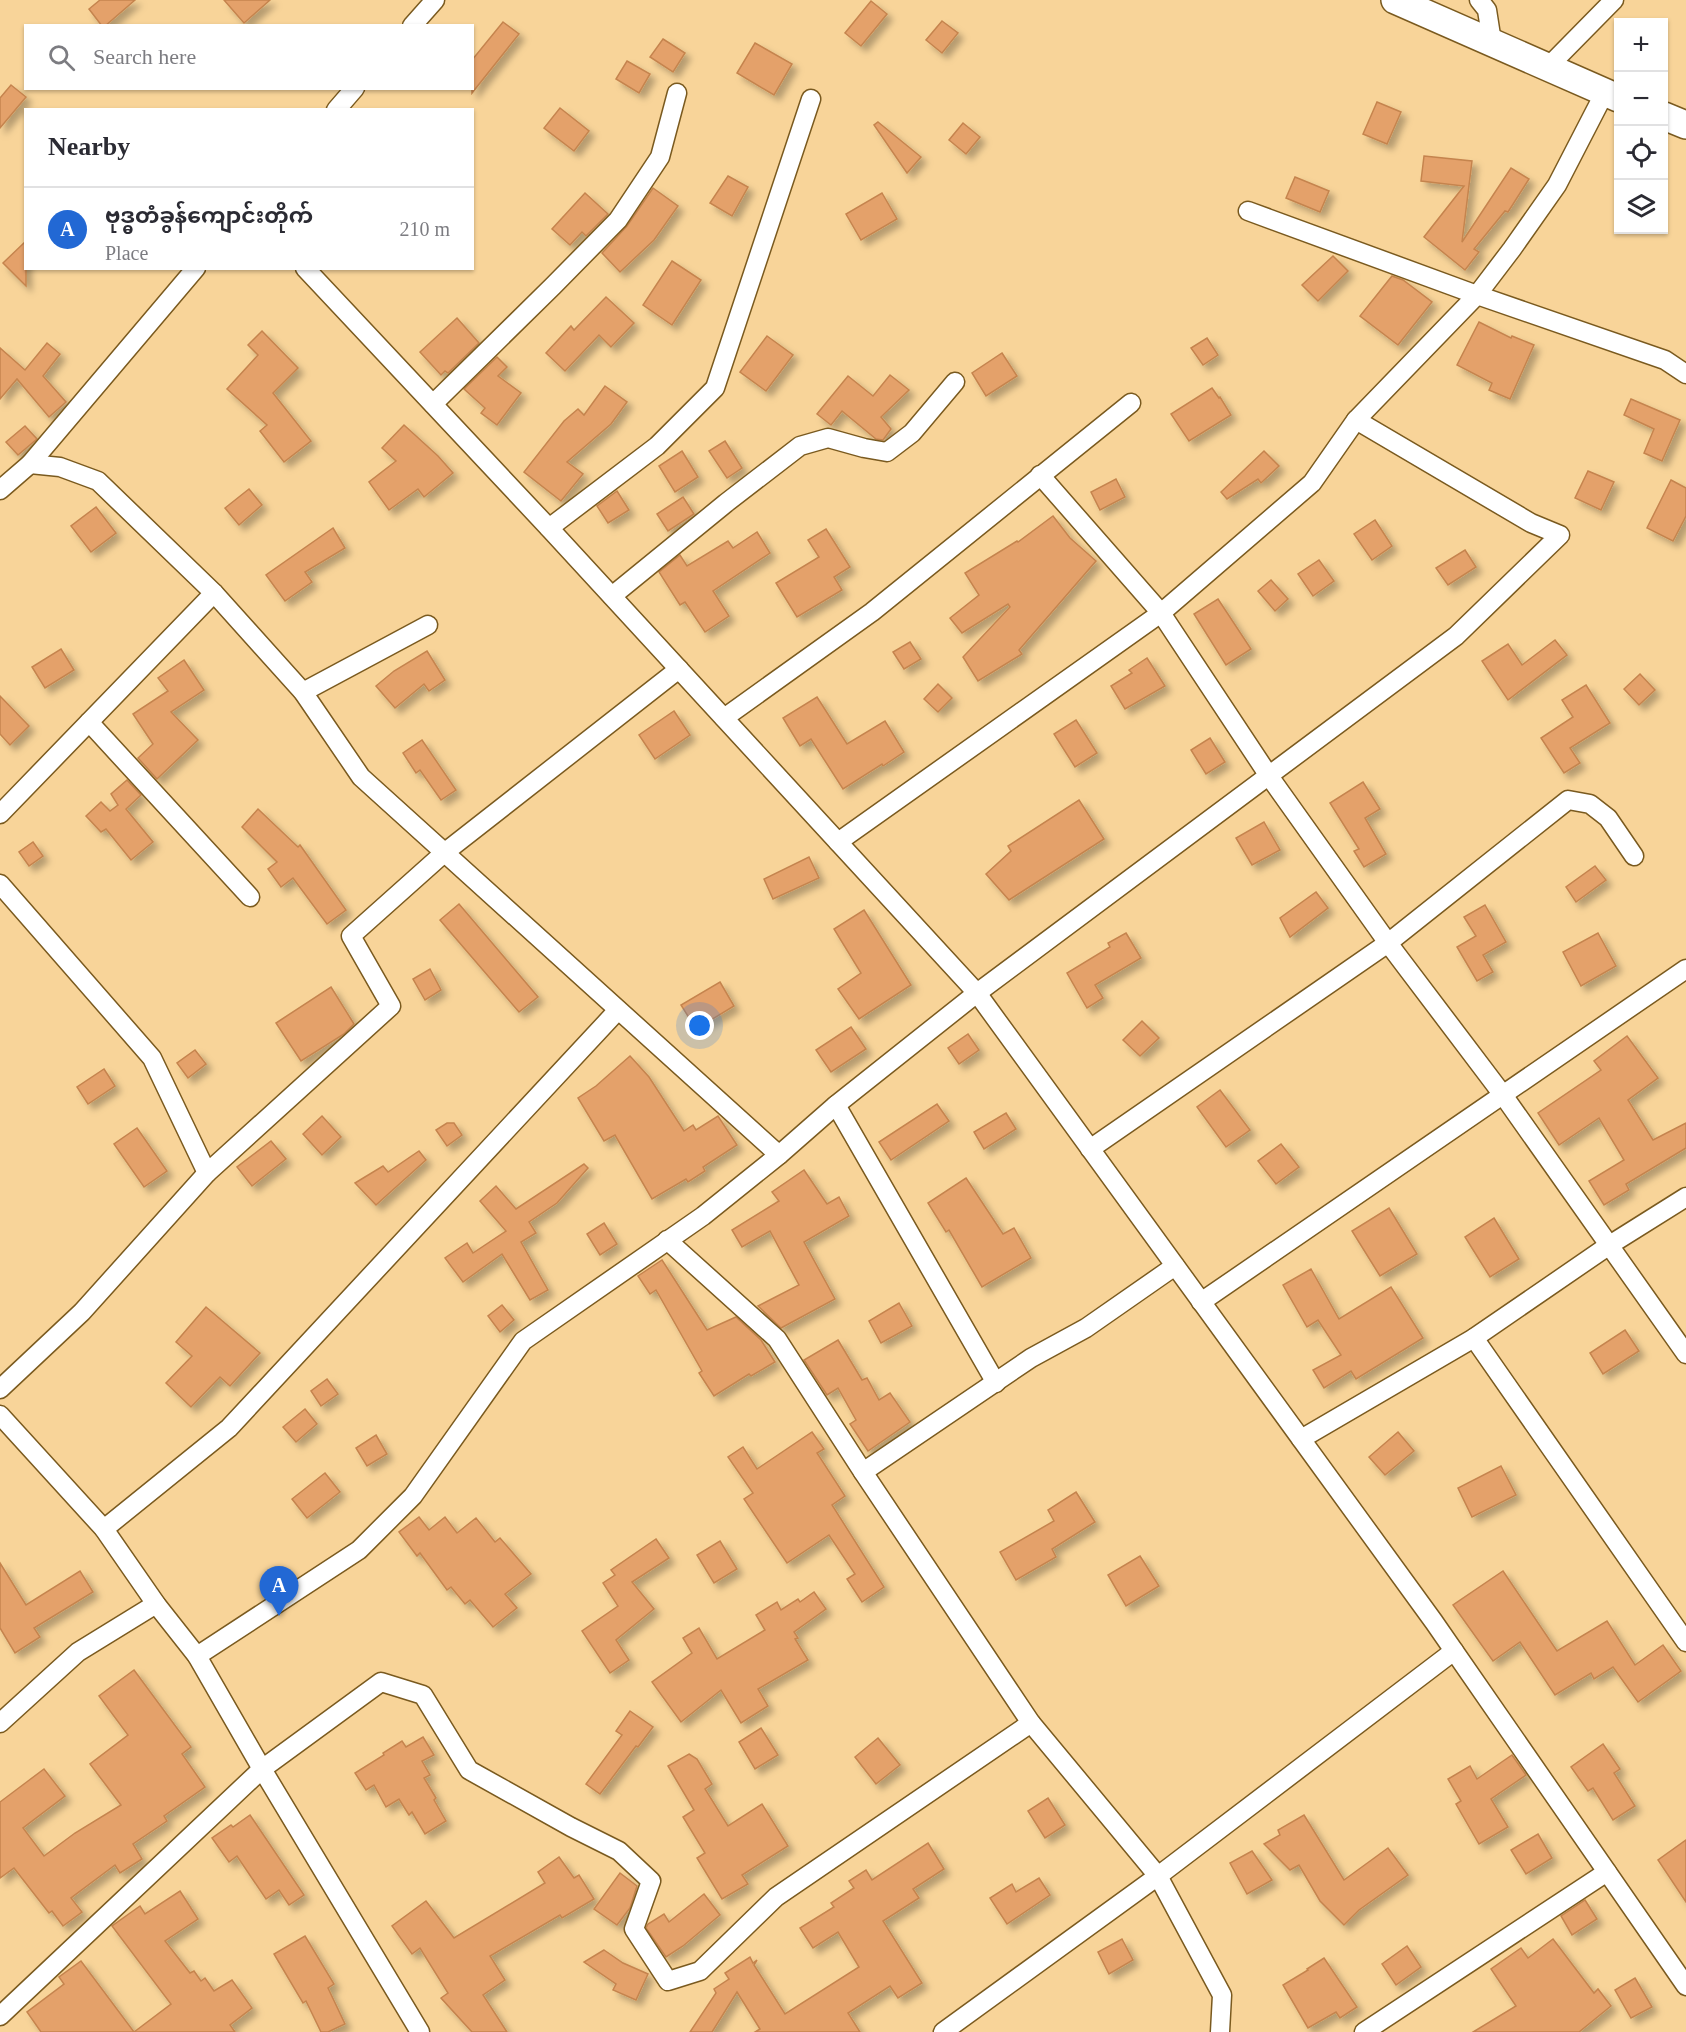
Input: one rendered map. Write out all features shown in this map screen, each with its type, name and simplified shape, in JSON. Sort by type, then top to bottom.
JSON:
[{"type":"main road","points":[[1395,0],[1612,95]]},
{"type":"main road","points":[[1668,118],[1686,125]]},
{"type":"street","points":[[414,24],[435,0]]},
{"type":"street","points":[[1479,0],[1487,10],[1492,42]]},
{"type":"street","points":[[1548,67],[1614,0]]},
{"type":"street","points":[[338,108],[353,90]]},
{"type":"street","points":[[433,404],[618,220],[660,157],[677,93]]},
{"type":"street","points":[[838,842],[1161,613],[1312,483],[1356,420],[1477,295],[1557,185],[1612,95]]},
{"type":"street","points":[[549,528],[657,446],[715,388],[811,99]]},
{"type":"street","points":[[1248,211],[1477,295],[1665,360],[1686,374]]},
{"type":"street","points":[[0,490],[30,464],[194,270]]},
{"type":"street","points":[[308,270],[977,993],[1454,1651],[1686,1986]]},
{"type":"street","points":[[612,596],[800,446],[828,438],[887,452],[912,433],[955,382]]},
{"type":"street","points":[[724,718],[872,612],[1131,403]]},
{"type":"street","points":[[197,1656],[359,1550],[413,1496],[523,1341],[703,1216],[779,1155],[836,1105],[977,993],[1456,636],[1560,535],[1531,523],[1356,420]]},
{"type":"street","points":[[30,464],[60,467],[98,481],[214,593],[303,692],[362,777],[779,1155]]},
{"type":"street","points":[[1040,475],[1161,613],[1269,776],[1388,943],[1503,1095],[1686,1354]]},
{"type":"street","points":[[0,814],[214,593]]},
{"type":"street","points":[[303,692],[428,625]]},
{"type":"street","points":[[0,1389],[82,1312],[207,1173],[391,1006],[351,936],[444,853],[679,669]]},
{"type":"street","points":[[89,722],[250,897]]},
{"type":"street","points":[[1090,1149],[1388,943],[1568,800],[1590,804],[1608,818],[1634,856]]},
{"type":"street","points":[[0,885],[152,1058],[207,1173]]},
{"type":"street","points":[[1201,1302],[1686,969]]},
{"type":"street","points":[[104,1528],[229,1428],[618,1010]]},
{"type":"street","points":[[836,1105],[996,1383]]},
{"type":"street","points":[[1301,1439],[1474,1338],[1608,1246],[1686,1197]]},
{"type":"street","points":[[668,1240],[777,1339],[1031,1723],[1158,1876],[1222,1995],[1220,2032]]},
{"type":"street","points":[[863,1472],[1031,1358],[1086,1328],[1175,1266]]},
{"type":"street","points":[[1474,1338],[1686,1642]]},
{"type":"street","points":[[0,1415],[104,1528],[156,1604],[197,1656],[414,2029]]},
{"type":"street","points":[[0,1723],[78,1652],[156,1604]]},
{"type":"street","points":[[943,2032],[1158,1876],[1454,1651]]},
{"type":"street","points":[[0,2016],[262,1769],[381,1682],[423,1695],[470,1770],[571,1827],[619,1851],[651,1881],[634,1929],[668,1981],[700,1971],[776,1898],[1031,1723]]},
{"type":"street","points":[[1364,2032],[1607,1872]]},
{"type":"building","points":[[100,0],[135,0],[107,24],[100,24],[89,9]]},
{"type":"building","points":[[224,0],[270,0],[244,23]]},
{"type":"building","points":[[871,1],[887,14],[861,46],[845,33]]},
{"type":"building","points":[[942,21],[958,33],[942,53],[926,40]]},
{"type":"building","points":[[503,22],[519,34],[472,93],[474,90],[474,58]]},
{"type":"building","points":[[663,39],[685,53],[673,72],[650,57]]},
{"type":"building","points":[[755,43],[792,64],[774,95],[737,73]]},
{"type":"building","points":[[627,61],[650,74],[639,93],[616,79]]},
{"type":"building","points":[[11,85],[26,97],[0,128],[0,98]]},
{"type":"building","points":[[1377,102],[1401,112],[1387,144],[1363,134]]},
{"type":"building","points":[[560,108],[589,131],[574,151],[544,128]]},
{"type":"building","points":[[878,122],[921,157],[907,173],[874,125]]},
{"type":"building","points":[[963,123],[980,137],[966,154],[949,140]]},
{"type":"building","points":[[1424,156],[1472,161],[1462,242],[1511,168],[1529,179],[1508,212],[1505,211],[1474,249],[1479,252],[1465,270],[1424,237],[1464,186],[1421,181]]},
{"type":"building","points":[[728,176],[748,187],[732,216],[710,203]]},
{"type":"building","points":[[1295,177],[1329,191],[1320,212],[1286,198]]},
{"type":"building","points":[[653,188],[678,206],[654,240],[620,272],[602,253],[627,226]]},
{"type":"building","points":[[585,193],[608,214],[586,236],[582,232],[570,245],[552,229]]},
{"type":"building","points":[[882,193],[897,219],[861,240],[846,214]]},
{"type":"building","points":[[24,243],[26,286],[3,263]]},
{"type":"building","points":[[1333,256],[1348,271],[1318,301],[1302,285]]},
{"type":"building","points":[[672,261],[701,280],[672,325],[643,305]]},
{"type":"building","points":[[1392,276],[1403,280],[1432,302],[1398,345],[1360,316]]},
{"type":"building","points":[[606,297],[634,323],[611,347],[599,335],[565,371],[546,353],[571,326],[574,330]]},
{"type":"building","points":[[457,318],[479,343],[448,373],[445,371],[441,375],[420,352]]},
{"type":"building","points":[[1479,322],[1511,338],[1512,336],[1534,345],[1510,399],[1489,390],[1492,383],[1457,365]]},
{"type":"building","points":[[262,331],[298,368],[273,393],[311,441],[284,462],[260,431],[267,425],[227,389],[258,355],[248,345]]},
{"type":"building","points":[[767,336],[793,355],[766,391],[740,372]]},
{"type":"building","points":[[1207,338],[1218,355],[1203,365],[1191,348]]},
{"type":"building","points":[[47,343],[60,354],[43,376],[66,402],[49,417],[17,379],[0,399],[0,348],[25,370]]},
{"type":"building","points":[[1002,353],[1017,376],[986,396],[972,373]]},
{"type":"building","points":[[497,357],[507,367],[498,376],[521,393],[497,425],[481,413],[485,408],[464,389]]},
{"type":"building","points":[[890,375],[909,390],[881,417],[891,429],[883,440],[876,439],[842,411],[831,425],[817,414],[848,376],[873,396]]},
{"type":"building","points":[[605,386],[627,402],[611,424],[567,462],[583,474],[561,501],[524,472],[564,421],[578,409],[584,415]]},
{"type":"building","points":[[1212,388],[1231,415],[1189,441],[1171,414]]},
{"type":"building","points":[[1631,399],[1680,420],[1662,461],[1644,453],[1654,429],[1624,415]]},
{"type":"building","points":[[404,425],[453,473],[424,497],[418,489],[389,510],[369,482],[396,461],[382,448]]},
{"type":"building","points":[[25,426],[37,439],[18,455],[6,442]]},
{"type":"building","points":[[725,441],[742,468],[727,478],[709,451]]},
{"type":"building","points":[[682,451],[698,477],[675,492],[659,466]]},
{"type":"building","points":[[1264,451],[1279,466],[1261,483],[1258,479],[1227,499],[1221,492]]},
{"type":"building","points":[[1588,471],[1614,482],[1601,510],[1575,498]]},
{"type":"building","points":[[1116,479],[1125,497],[1100,510],[1091,492]]},
{"type":"building","points":[[1671,480],[1686,488],[1686,516],[1673,541],[1647,528]]},
{"type":"building","points":[[249,489],[262,505],[239,525],[225,508]]},
{"type":"building","points":[[617,491],[629,510],[608,523],[597,506]]},
{"type":"building","points":[[683,497],[694,514],[668,531],[657,514]]},
{"type":"building","points":[[96,507],[116,533],[91,552],[71,526]]},
{"type":"building","points":[[1053,516],[1070,538],[1096,561],[1019,650],[1022,654],[978,681],[963,657],[1010,607],[1008,604],[962,633],[950,618],[979,595],[965,573],[1018,542]]},
{"type":"building","points":[[1375,520],[1392,546],[1372,560],[1354,534]]},
{"type":"building","points":[[333,528],[345,548],[305,572],[312,582],[285,601],[266,575]]},
{"type":"building","points":[[826,529],[850,567],[834,577],[842,590],[797,617],[776,583],[819,557],[808,540]]},
{"type":"building","points":[[757,532],[770,553],[713,591],[729,616],[705,632],[685,602],[680,605],[659,572],[680,555],[687,566],[728,541],[733,548]]},
{"type":"building","points":[[1465,550],[1476,567],[1448,585],[1436,568]]},
{"type":"building","points":[[1319,560],[1334,581],[1313,596],[1298,574]]},
{"type":"building","points":[[1271,580],[1288,599],[1275,611],[1258,591]]},
{"type":"building","points":[[1218,599],[1251,649],[1226,665],[1194,614]]},
{"type":"building","points":[[1555,640],[1567,655],[1508,700],[1482,661],[1508,644],[1522,665]]},
{"type":"building","points":[[910,642],[921,659],[904,669],[893,652]]},
{"type":"building","points":[[61,649],[74,670],[45,688],[32,667]]},
{"type":"building","points":[[427,651],[445,680],[429,691],[424,684],[395,708],[376,686],[394,671]]},
{"type":"building","points":[[1147,658],[1165,686],[1125,709],[1111,686],[1132,673],[1129,670]]},
{"type":"building","points":[[184,660],[204,690],[171,712],[198,740],[157,779],[138,758],[153,744],[133,714],[168,691],[158,678]]},
{"type":"building","points":[[1640,674],[1655,690],[1639,705],[1624,689]]},
{"type":"building","points":[[938,684],[952,698],[938,712],[924,699]]},
{"type":"building","points":[[1586,685],[1610,723],[1570,748],[1580,763],[1564,773],[1541,738],[1573,717],[1562,700]]},
{"type":"building","points":[[0,696],[29,726],[10,745],[0,734]]},
{"type":"building","points":[[817,697],[847,744],[885,721],[904,752],[843,789],[811,739],[800,746],[783,718]]},
{"type":"building","points":[[674,711],[690,735],[655,759],[639,735]]},
{"type":"building","points":[[1076,720],[1097,753],[1075,767],[1054,734]]},
{"type":"building","points":[[1210,738],[1225,762],[1206,774],[1191,750]]},
{"type":"building","points":[[422,740],[456,790],[441,800],[420,770],[416,773],[403,753]]},
{"type":"building","points":[[127,780],[141,795],[126,809],[153,842],[131,860],[106,829],[101,832],[86,816],[101,802],[110,811],[118,805],[111,794]]},
{"type":"building","points":[[1363,782],[1380,809],[1365,818],[1386,854],[1364,867],[1354,851],[1359,849],[1330,803]]},
{"type":"building","points":[[1079,800],[1104,839],[1009,900],[986,874],[1011,851],[1008,846]]},
{"type":"building","points":[[258,809],[298,847],[300,845],[346,910],[327,924],[293,878],[281,887],[268,869],[277,862],[242,827]]},
{"type":"building","points":[[1264,822],[1280,850],[1252,865],[1236,838]]},
{"type":"building","points":[[33,842],[43,856],[29,866],[19,852]]},
{"type":"building","points":[[809,857],[819,878],[773,899],[764,879]]},
{"type":"building","points":[[1595,866],[1606,880],[1576,902],[1566,887]]},
{"type":"building","points":[[1316,892],[1328,908],[1290,937],[1280,918]]},
{"type":"building","points":[[459,904],[538,997],[519,1012],[440,920]]},
{"type":"building","points":[[1485,905],[1506,942],[1483,955],[1493,972],[1477,981],[1457,947],[1476,936],[1464,917]]},
{"type":"building","points":[[864,910],[911,985],[859,1019],[838,989],[861,973],[834,929]]},
{"type":"building","points":[[1126,933],[1141,958],[1095,985],[1103,998],[1087,1008],[1067,973],[1110,947],[1108,943]]},
{"type":"building","points":[[1598,933],[1616,966],[1581,986],[1563,952]]},
{"type":"building","points":[[430,969],[441,990],[425,1000],[413,979]]},
{"type":"building","points":[[720,982],[734,1006],[696,1029],[681,1005]]},
{"type":"building","points":[[331,987],[354,1024],[344,1034],[301,1061],[276,1023]]},
{"type":"building","points":[[1142,1021],[1159,1038],[1140,1056],[1123,1040]]},
{"type":"building","points":[[851,1027],[866,1049],[831,1072],[816,1050]]},
{"type":"building","points":[[968,1034],[979,1050],[959,1064],[948,1048]]},
{"type":"building","points":[[1627,1036],[1658,1078],[1628,1100],[1653,1140],[1686,1123],[1686,1148],[1626,1184],[1629,1190],[1604,1205],[1589,1181],[1624,1160],[1599,1118],[1559,1145],[1538,1113],[1601,1070],[1594,1061]]},
{"type":"building","points":[[195,1050],[206,1064],[188,1078],[177,1063]]},
{"type":"building","points":[[630,1056],[649,1077],[684,1131],[693,1125],[696,1130],[718,1116],[737,1145],[703,1167],[705,1171],[688,1182],[686,1179],[652,1199],[615,1135],[604,1141],[578,1098],[596,1086]]},
{"type":"building","points":[[104,1069],[115,1086],[88,1104],[77,1087]]},
{"type":"building","points":[[1220,1090],[1250,1130],[1226,1147],[1197,1107]]},
{"type":"building","points":[[937,1104],[949,1121],[891,1160],[879,1142]]},
{"type":"building","points":[[1006,1113],[1016,1129],[984,1149],[974,1132]]},
{"type":"building","points":[[322,1116],[341,1137],[322,1155],[303,1134]]},
{"type":"building","points":[[447,1123],[454,1123],[462,1135],[447,1146],[436,1130]]},
{"type":"building","points":[[137,1128],[167,1171],[144,1187],[114,1144]]},
{"type":"building","points":[[271,1141],[286,1159],[252,1186],[237,1167]]},
{"type":"building","points":[[1281,1144],[1299,1167],[1276,1184],[1258,1161]]},
{"type":"building","points":[[419,1151],[426,1160],[376,1205],[355,1183],[383,1166],[388,1172]]},
{"type":"building","points":[[584,1164],[588,1168],[557,1203],[529,1222],[536,1233],[521,1242],[548,1290],[530,1300],[502,1254],[463,1282],[445,1258],[467,1243],[473,1253],[506,1231],[480,1201],[496,1186],[516,1209]]},
{"type":"building","points":[[804,1170],[827,1204],[839,1197],[849,1216],[804,1242],[835,1299],[781,1328],[758,1306],[799,1285],[770,1231],[742,1247],[732,1230],[779,1201],[772,1192]]},
{"type":"building","points":[[966,1178],[1003,1234],[1014,1228],[1031,1258],[982,1287],[949,1230],[946,1232],[928,1203]]},
{"type":"building","points":[[1389,1208],[1417,1254],[1380,1276],[1352,1231]]},
{"type":"building","points":[[1494,1218],[1519,1259],[1490,1277],[1465,1237]]},
{"type":"building","points":[[604,1223],[617,1244],[600,1255],[587,1234]]},
{"type":"building","points":[[662,1260],[707,1330],[736,1317],[761,1340],[775,1362],[751,1376],[749,1374],[714,1396],[699,1373],[702,1371],[656,1290],[650,1294],[638,1276]]},
{"type":"building","points":[[1311,1269],[1339,1319],[1391,1287],[1423,1338],[1356,1379],[1351,1371],[1324,1388],[1313,1370],[1341,1355],[1318,1320],[1307,1327],[1283,1285]]},
{"type":"building","points":[[899,1303],[912,1326],[881,1343],[869,1321]]},
{"type":"building","points":[[502,1305],[514,1320],[500,1332],[488,1316]]},
{"type":"building","points":[[206,1307],[260,1353],[230,1386],[220,1377],[191,1407],[166,1383],[192,1356],[176,1342]]},
{"type":"building","points":[[1625,1330],[1639,1351],[1603,1374],[1590,1353]]},
{"type":"building","points":[[838,1340],[862,1380],[867,1378],[879,1400],[890,1393],[910,1422],[868,1451],[850,1424],[856,1420],[838,1388],[827,1395],[804,1360]]},
{"type":"building","points":[[327,1379],[338,1394],[321,1406],[311,1391]]},
{"type":"building","points":[[305,1409],[317,1424],[296,1442],[283,1427]]},
{"type":"building","points":[[812,1432],[824,1449],[817,1453],[845,1496],[832,1505],[884,1587],[862,1602],[847,1579],[855,1574],[829,1535],[787,1563],[744,1499],[753,1493],[728,1457],[743,1447],[757,1469]]},
{"type":"building","points":[[1398,1432],[1414,1451],[1385,1475],[1369,1457]]},
{"type":"building","points":[[376,1435],[387,1454],[367,1466],[356,1448]]},
{"type":"building","points":[[1501,1466],[1516,1495],[1472,1517],[1458,1488]]},
{"type":"building","points":[[325,1473],[340,1492],[307,1518],[292,1499]]},
{"type":"building","points":[[1076,1492],[1095,1522],[1052,1549],[1056,1557],[1016,1580],[1000,1552],[1054,1521],[1048,1510]]},
{"type":"building","points":[[419,1517],[429,1530],[445,1517],[457,1533],[476,1518],[495,1542],[500,1538],[531,1574],[505,1594],[517,1608],[493,1627],[470,1600],[465,1604],[451,1587],[447,1590],[420,1553],[417,1556],[399,1532]]},
{"type":"building","points":[[656,1539],[669,1558],[632,1582],[654,1609],[616,1640],[629,1660],[610,1673],[582,1631],[618,1606],[603,1583],[615,1575],[611,1570]]},
{"type":"building","points":[[720,1541],[737,1569],[714,1583],[697,1555]]},
{"type":"building","points":[[1140,1556],[1159,1586],[1126,1606],[1108,1575]]},
{"type":"building","points":[[0,1563],[26,1605],[80,1571],[93,1592],[34,1628],[40,1637],[15,1653],[0,1628]]},
{"type":"building","points":[[1503,1571],[1557,1651],[1607,1621],[1635,1665],[1663,1645],[1681,1671],[1638,1702],[1613,1667],[1594,1679],[1591,1673],[1555,1695],[1520,1642],[1493,1661],[1453,1605]]},
{"type":"building","points":[[814,1592],[826,1609],[794,1632],[798,1638],[795,1639],[808,1660],[758,1689],[768,1706],[741,1723],[721,1690],[681,1722],[652,1682],[692,1653],[683,1638],[699,1628],[717,1659],[765,1630],[756,1615],[777,1602],[781,1610],[798,1599],[800,1602]]},
{"type":"building","points":[[134,1670],[191,1747],[182,1754],[205,1787],[164,1816],[167,1821],[133,1844],[142,1859],[120,1873],[115,1865],[71,1898],[82,1912],[63,1926],[52,1911],[49,1913],[14,1868],[0,1878],[0,1802],[44,1769],[65,1796],[23,1828],[44,1856],[75,1833],[121,1805],[90,1764],[128,1735],[99,1696]]},
{"type":"building","points":[[630,1711],[653,1727],[600,1794],[586,1784],[622,1735],[616,1731]]},
{"type":"building","points":[[761,1728],[778,1755],[755,1769],[739,1742]]},
{"type":"building","points":[[423,1737],[434,1755],[422,1761],[430,1775],[424,1778],[446,1821],[425,1834],[412,1812],[409,1815],[399,1799],[386,1807],[374,1785],[366,1790],[355,1773],[402,1741],[406,1747]]},
{"type":"building","points":[[878,1738],[900,1765],[876,1784],[855,1757]]},
{"type":"building","points":[[1603,1744],[1620,1769],[1614,1773],[1635,1806],[1613,1820],[1593,1788],[1588,1791],[1571,1767]]},
{"type":"building","points":[[689,1754],[697,1759],[712,1784],[705,1789],[728,1826],[762,1804],[788,1846],[742,1875],[748,1884],[722,1899],[697,1858],[705,1853],[683,1817],[694,1810],[668,1766]]},
{"type":"building","points":[[1512,1755],[1526,1775],[1491,1799],[1508,1827],[1479,1844],[1456,1804],[1461,1801],[1448,1779],[1470,1766],[1477,1779]]},
{"type":"building","points":[[1048,1798],[1065,1825],[1045,1838],[1028,1811]]},
{"type":"building","points":[[250,1815],[304,1895],[289,1905],[279,1890],[266,1899],[237,1856],[229,1862],[212,1838]]},
{"type":"building","points":[[1304,1815],[1344,1880],[1388,1848],[1408,1875],[1359,1910],[1344,1925],[1320,1901],[1299,1865],[1290,1870],[1264,1844],[1280,1835],[1278,1830]]},
{"type":"building","points":[[1538,1834],[1552,1858],[1526,1874],[1511,1850]]},
{"type":"building","points":[[1686,1840],[1686,1902],[1658,1860]]},
{"type":"building","points":[[928,1843],[944,1869],[913,1889],[919,1898],[883,1921],[922,1983],[898,1998],[890,1986],[848,2013],[860,2032],[755,2032],[760,2029],[737,1992],[712,2032],[690,2032],[716,1993],[714,1989],[729,1979],[725,1973],[750,1957],[753,1963],[757,1960],[754,1965],[785,2014],[859,1967],[838,1932],[813,1948],[800,1928],[834,1907],[831,1903],[854,1888],[849,1881],[866,1870],[872,1880]]},
{"type":"building","points":[[1252,1851],[1272,1880],[1247,1894],[1230,1863]]},
{"type":"building","points":[[559,1857],[574,1878],[579,1875],[594,1899],[562,1918],[560,1915],[490,1956],[505,1980],[483,1995],[507,2032],[472,2032],[441,1998],[448,1993],[420,1948],[412,1954],[392,1926],[426,1901],[454,1938],[545,1883],[538,1872]]},
{"type":"building","points":[[620,1873],[637,1886],[630,1908],[617,1925],[594,1909]]},
{"type":"building","points":[[1039,1878],[1050,1895],[1007,1924],[990,1898],[1012,1884],[1016,1892]]},
{"type":"building","points":[[180,1891],[198,1919],[165,1941],[190,1973],[194,1971],[201,1981],[205,1978],[214,1991],[232,1980],[252,2008],[230,2025],[235,2032],[134,2032],[171,2004],[112,1926],[140,1906],[145,1914]]},
{"type":"building","points":[[704,1894],[720,1915],[666,1957],[646,1928],[648,1924],[664,1914],[669,1922]]},
{"type":"building","points":[[1585,1900],[1597,1919],[1572,1935],[1561,1916]]},
{"type":"building","points":[[305,1936],[334,1984],[328,1988],[345,2024],[328,2032],[321,2032],[306,2001],[303,2003],[274,1954]]},
{"type":"building","points":[[1122,1939],[1133,1960],[1109,1974],[1098,1952]]},
{"type":"building","points":[[1553,1939],[1594,1993],[1598,1989],[1611,2006],[1579,2032],[1473,2032],[1516,2006],[1491,1969],[1521,1948],[1528,1958]]},
{"type":"building","points":[[1407,1946],[1421,1967],[1396,1985],[1382,1964]]},
{"type":"building","points":[[604,1950],[623,1963],[648,1974],[636,2000],[613,1990],[616,1984],[584,1962]]},
{"type":"building","points":[[1324,1958],[1357,2007],[1340,2018],[1336,2012],[1308,2028],[1283,1985]]},
{"type":"building","points":[[81,1961],[134,2032],[41,2032],[27,2012],[64,1984],[59,1977]]},
{"type":"building","points":[[1635,1978],[1652,2007],[1631,2018],[1615,1990]]},
{"type":"place","name":"ဗုဒ္ဓတံခွန်ကျောင်းတိုက်","points":[[279,1616]]}]
